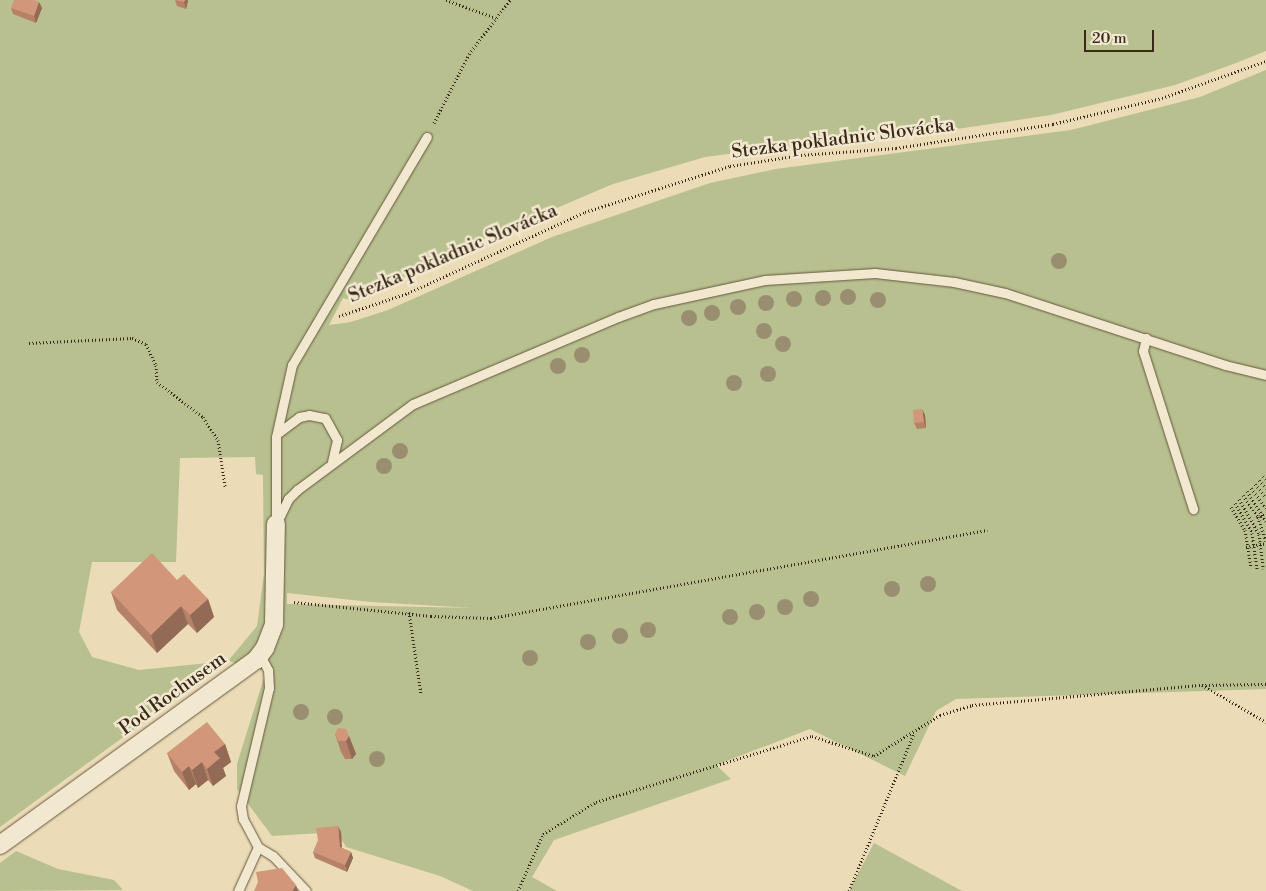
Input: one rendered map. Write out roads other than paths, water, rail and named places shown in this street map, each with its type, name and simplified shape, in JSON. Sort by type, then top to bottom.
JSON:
[{"type":"street","name":"Pod Rochusem","points":[[0,845],[260,654],[274,624],[276,601],[276,524]]},
{"type":"lane","points":[[276,524],[276,436],[292,365],[321,312],[427,137]]},
{"type":"lane","points":[[276,524],[288,499],[395,414],[421,400],[618,317],[654,304],[737,284],[802,276],[875,273],[954,282],[1005,293],[1225,365],[1266,375]]},
{"type":"lane","points":[[1146,338],[1143,351],[1193,509]]},
{"type":"lane","points":[[276,436],[284,425],[298,417],[309,415],[325,418],[332,427],[338,447],[329,466]]},
{"type":"lane","points":[[260,654],[268,670],[269,688],[241,806],[243,820],[258,847],[273,856],[306,891]]},
{"type":"lane","points":[[238,891],[258,847]]}]
